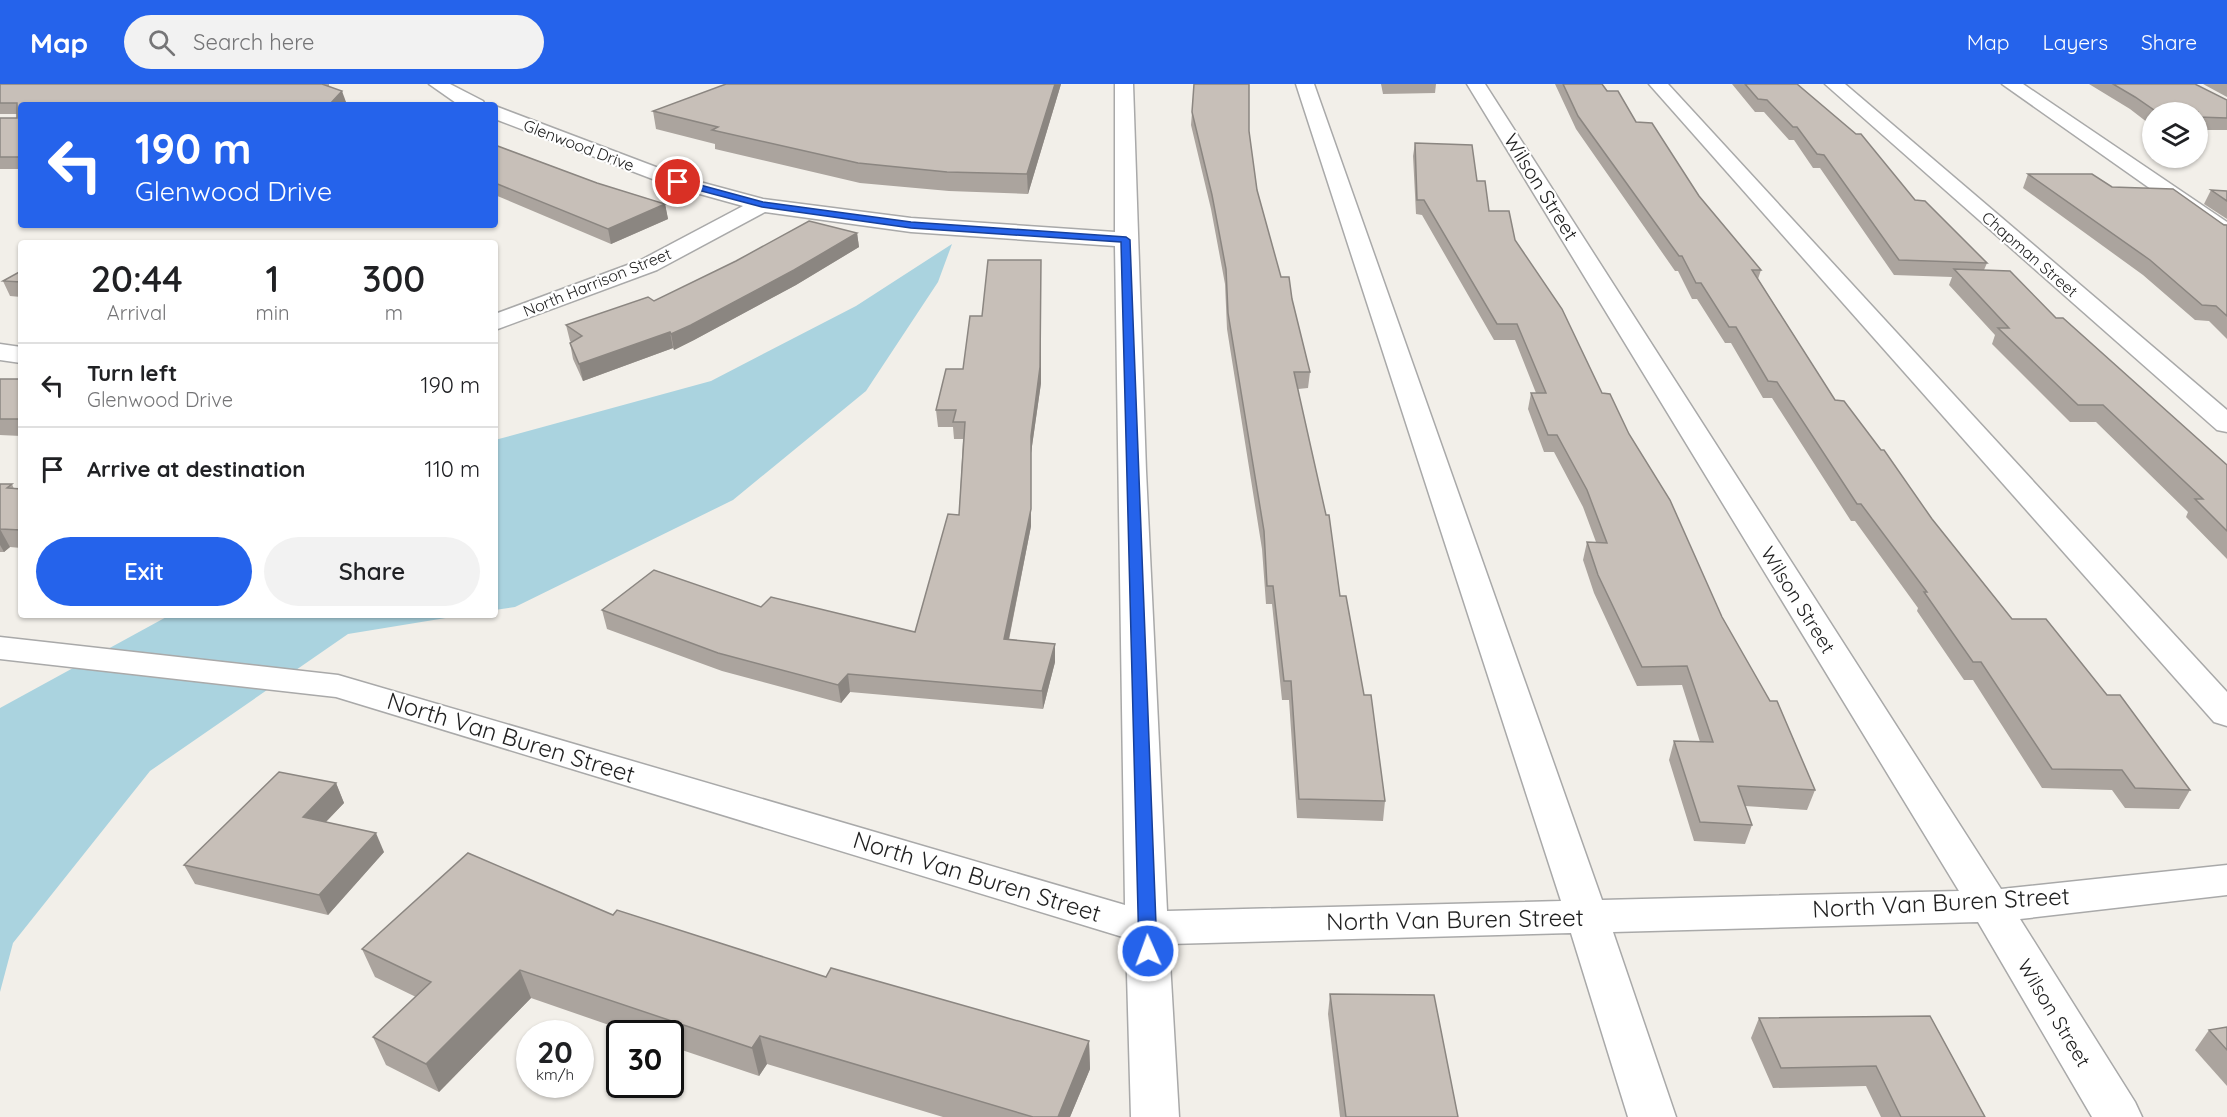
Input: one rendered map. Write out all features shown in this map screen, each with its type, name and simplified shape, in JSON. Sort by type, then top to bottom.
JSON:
[{"type":"street","points":[[438,84],[467,102]]},
{"type":"street","points":[[1124,84],[1126,240],[1155,1117]]},
{"type":"street","points":[[1305,84],[1587,916],[1652,1117]]},
{"type":"street","name":"Wilson Street","points":[[1476,84],[1990,906],[2118,1117]]},
{"type":"street","points":[[1658,84],[2227,714]]},
{"type":"street","name":"Chapman Street","points":[[1834,84],[2227,424]]},
{"type":"street","points":[[2011,84],[2227,231]]},
{"type":"street","name":"Glenwood Drive","points":[[498,113],[678,182],[762,205],[911,225],[1126,240]]},
{"type":"street","name":"North Harrison Street","points":[[498,322],[649,265],[762,205]]},
{"type":"street","points":[[0,352],[18,355]]},
{"type":"street","name":"North Van Buren Street","points":[[0,648],[338,686],[1147,928],[1990,906],[2227,880]]},
{"type":"water","points":[[952,244],[938,282],[866,391],[733,500],[515,607],[498,610],[498,439],[711,381],[856,306]]},
{"type":"water","points":[[165,618],[446,618],[348,634],[150,771],[13,943],[0,992],[0,708]]},
{"type":"building","points":[[0,84],[322,84],[342,91],[332,102],[18,102],[18,157],[0,157],[0,118],[17,118],[17,103],[0,103]]},
{"type":"building","points":[[726,84],[1055,84],[1027,174],[947,172],[858,163],[712,130],[718,127],[653,111]]},
{"type":"building","points":[[1194,84],[1249,84],[1249,131],[1257,190],[1281,277],[1289,277],[1292,299],[1310,372],[1294,372],[1326,515],[1329,515],[1340,596],[1346,596],[1364,695],[1371,695],[1385,801],[1299,799],[1291,681],[1284,681],[1273,586],[1267,586],[1264,531],[1228,313],[1226,269],[1212,195],[1192,112]]},
{"type":"building","points":[[1563,84],[1602,84],[1607,91],[1618,91],[1636,122],[1652,123],[1699,196],[1761,270],[1752,270],[1835,400],[1844,401],[1881,450],[1884,450],[1932,519],[2012,619],[2046,619],[2107,695],[2120,695],[2190,790],[2135,788],[2122,770],[2052,769],[1981,662],[1973,662],[1924,592],[1927,592],[1861,504],[1857,504],[1777,382],[1768,381],[1736,327],[1729,327],[1701,283],[1696,283],[1682,256],[1679,256],[1578,116]]},
{"type":"building","points":[[1745,84],[1797,84],[1856,134],[1861,134],[1915,200],[1925,201],[1987,263],[1899,260],[1824,155],[1817,154],[1797,127],[1793,127],[1767,100],[1758,99]]},
{"type":"building","points":[[2113,84],[2195,84],[2227,100],[2227,118],[2208,117],[2208,102],[2142,102]]},
{"type":"building","points":[[1415,143],[1472,145],[1477,181],[1485,181],[1489,211],[1509,211],[1515,240],[1562,309],[1602,393],[1610,394],[1629,434],[1670,500],[1722,617],[1770,701],[1777,701],[1815,790],[1738,786],[1752,825],[1700,822],[1674,741],[1713,742],[1687,666],[1642,667],[1598,575],[1587,542],[1607,543],[1587,490],[1557,435],[1548,435],[1531,393],[1546,393],[1517,324],[1497,324],[1424,200],[1417,200]]},
{"type":"building","points":[[498,146],[597,183],[665,204],[608,229],[498,184]]},
{"type":"building","points":[[2028,174],[2092,174],[2112,187],[2173,189],[2227,225],[2227,316],[2216,306],[2202,305],[2150,260]]},
{"type":"building","points":[[2211,190],[2227,191],[2227,201]]},
{"type":"building","points":[[809,221],[857,233],[794,270],[691,325],[671,334],[670,332],[579,364],[570,343],[582,336],[566,325],[648,297],[654,301],[736,261]]},
{"type":"building","points":[[988,260],[1041,260],[1040,367],[1031,436],[1031,509],[1004,639],[1055,644],[1042,691],[848,674],[838,685],[718,653],[602,610],[654,570],[761,607],[771,597],[915,632],[948,514],[959,515],[965,422],[953,422],[956,410],[936,410],[946,369],[963,369],[970,316],[982,316]]},
{"type":"building","points":[[1954,269],[2010,271],[2056,318],[2063,318],[2227,465],[2227,531],[2195,499],[2203,499],[2103,405],[2078,405],[1998,328],[2009,328]]},
{"type":"building","points":[[18,273],[18,282],[3,281]]},
{"type":"building","points":[[0,379],[18,379],[18,419],[0,419]]},
{"type":"building","points":[[0,484],[12,484],[7,488],[18,489],[18,530],[0,529]]},
{"type":"building","points":[[279,772],[336,783],[303,817],[376,833],[319,895],[184,865]]},
{"type":"building","points":[[468,853],[613,915],[617,910],[826,977],[831,968],[1089,1041],[1058,1117],[1033,1117],[760,1036],[752,1048],[684,1025],[684,1020],[669,1020],[520,970],[426,1064],[373,1037],[431,982],[362,949]]},
{"type":"building","points":[[1330,994],[1434,995],[1458,1117],[1346,1117]]},
{"type":"building","points":[[1930,1016],[1985,1117],[1901,1117],[1876,1066],[1781,1068],[1759,1018]]},
{"type":"building","points":[[2227,1027],[2227,1050],[2209,1030]]},
{"type":"route","points":[[678,182],[762,205],[911,225],[1126,240],[1148,951]]}]
